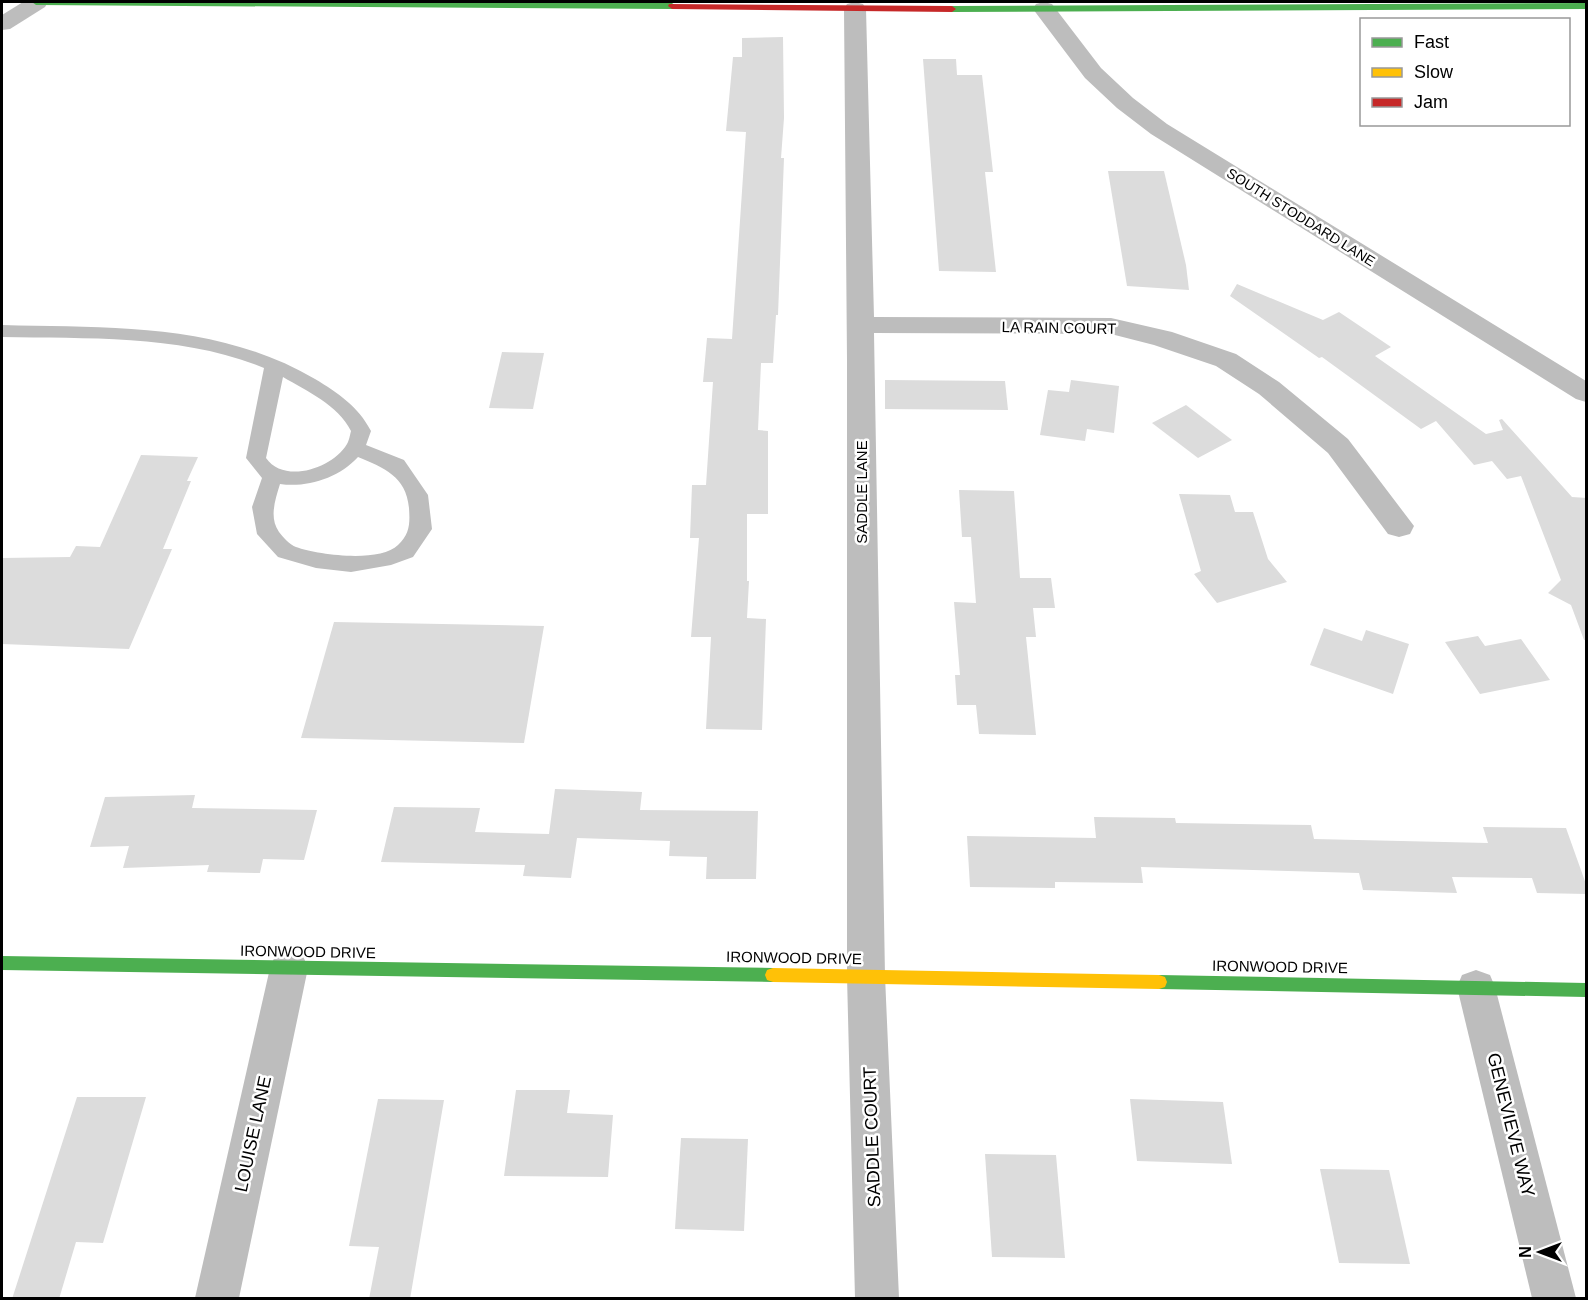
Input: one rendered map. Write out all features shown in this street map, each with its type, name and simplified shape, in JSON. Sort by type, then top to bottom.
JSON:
[{"type":"street","points":[[2,24],[36,2],[519,4],[855,9],[1587,6]]},
{"type":"street","name":"SADDLE LANE","points":[[855,9],[861,325],[866,976]]},
{"type":"street","name":"SOUTH STODDARD LANE","points":[[1044,9],[1093,73],[1125,103],[1159,129],[1587,393]]},
{"type":"street","name":"LA RAIN COURT","points":[[861,325],[1111,326],[1162,338],[1226,360],[1269,388],[1338,446],[1399,526]]},
{"type":"street","name":"IRONWOOD DRIVE","points":[[2,963],[1587,990]]},
{"type":"street","name":"LOUISE LANE","points":[[217,1299],[289,969]]},
{"type":"street","name":"SADDLE COURT","points":[[866,976],[877,1299]]},
{"type":"street","name":"GENEVIEVE WAY","points":[[1476,987],[1554,1299]]},
{"type":"lane","points":[[2,331],[134,334],[196,339],[238,349],[297,374],[357,420],[361,431],[355,448],[337,463],[311,477],[286,480],[266,472],[256,458],[274,372],[273,364]]},
{"type":"lane","points":[[273,475],[262,507],[268,534],[286,552],[316,560],[351,564],[383,560],[405,552],[421,529],[418,495],[397,465],[355,448]]},
{"type":"building","points":[[783,37],[784,118],[781,158],[784,158],[778,315],[776,315],[773,363],[761,363],[758,430],[768,431],[768,514],[747,514],[747,581],[749,581],[747,618],[766,619],[762,730],[706,729],[711,637],[691,637],[699,538],[690,538],[692,485],[706,485],[713,382],[703,382],[707,338],[732,339],[746,132],[726,131],[733,57],[742,57],[742,38]]},
{"type":"building","points":[[923,59],[956,59],[957,75],[982,75],[993,172],[985,172],[996,272],[939,271]]},
{"type":"building","points":[[1108,171],[1164,171],[1186,265],[1189,290],[1127,286]]},
{"type":"building","points":[[1237,284],[1323,320],[1339,312],[1391,347],[1375,356],[1486,434],[1503,430],[1499,420],[1502,419],[1572,497],[1587,498],[1587,640],[1584,640],[1571,605],[1548,593],[1561,580],[1521,476],[1507,479],[1492,461],[1474,465],[1436,421],[1421,429],[1322,357],[1319,358],[1230,296]]},
{"type":"building","points":[[502,352],[544,353],[533,409],[489,408]]},
{"type":"building","points":[[885,380],[1005,381],[1008,410],[885,409]]},
{"type":"building","points":[[1071,380],[1119,386],[1114,433],[1087,429],[1085,441],[1040,435],[1048,390],[1069,392]]},
{"type":"building","points":[[1186,405],[1232,440],[1198,458],[1152,423]]},
{"type":"building","points":[[141,455],[198,457],[187,481],[191,481],[163,549],[172,549],[129,649],[2,644],[2,558],[70,557],[76,546],[100,547]]},
{"type":"building","points":[[959,490],[1014,491],[1020,578],[1051,578],[1055,608],[1033,608],[1036,637],[1026,637],[1036,735],[979,734],[976,705],[957,705],[955,675],[960,675],[954,602],[976,603],[971,537],[962,537]]},
{"type":"building","points":[[1179,494],[1230,495],[1235,512],[1253,512],[1268,559],[1287,582],[1217,603],[1194,574],[1201,571]]},
{"type":"building","points":[[334,622],[544,626],[524,743],[301,738]]},
{"type":"building","points":[[1324,628],[1362,641],[1366,630],[1409,644],[1393,694],[1310,665]]},
{"type":"building","points":[[1478,636],[1485,646],[1521,639],[1550,680],[1480,694],[1445,642]]},
{"type":"building","points":[[555,789],[642,792],[640,810],[758,811],[756,879],[706,879],[707,857],[669,856],[670,841],[577,838],[571,878],[523,876],[525,865],[381,862],[394,807],[480,808],[475,832],[549,834]]},
{"type":"building","points":[[195,795],[192,808],[317,810],[304,860],[263,859],[260,873],[207,872],[209,865],[123,868],[129,846],[90,847],[105,797]]},
{"type":"building","points":[[1094,817],[1175,818],[1176,823],[1311,825],[1314,839],[1488,843],[1483,827],[1566,828],[1587,887],[1587,894],[1537,893],[1532,878],[1452,877],[1457,893],[1363,890],[1359,873],[1141,867],[1143,883],[1055,882],[1055,888],[970,887],[967,836],[1096,838]]},
{"type":"building","points":[[516,1090],[570,1090],[567,1113],[613,1115],[608,1177],[504,1176]]},
{"type":"building","points":[[77,1097],[146,1097],[103,1243],[76,1242],[59,1299],[12,1299]]},
{"type":"building","points":[[378,1099],[444,1100],[410,1299],[369,1299],[379,1247],[349,1246]]},
{"type":"building","points":[[1130,1099],[1223,1102],[1232,1164],[1137,1161]]},
{"type":"building","points":[[681,1138],[748,1139],[744,1231],[675,1229]]},
{"type":"building","points":[[985,1154],[1056,1155],[1065,1258],[992,1257]]},
{"type":"building","points":[[1320,1169],[1389,1170],[1410,1264],[1339,1263]]},
{"type":"traffic: fast","points":[[36,2],[672,6]]},
{"type":"traffic: fast","points":[[952,9],[1586,6]]},
{"type":"traffic: fast","points":[[2,963],[773,975]]},
{"type":"traffic: fast","points":[[1159,982],[1586,990]]},
{"type":"traffic: slow","points":[[773,975],[1159,982]]},
{"type":"traffic: jam","points":[[672,6],[952,9]]}]
